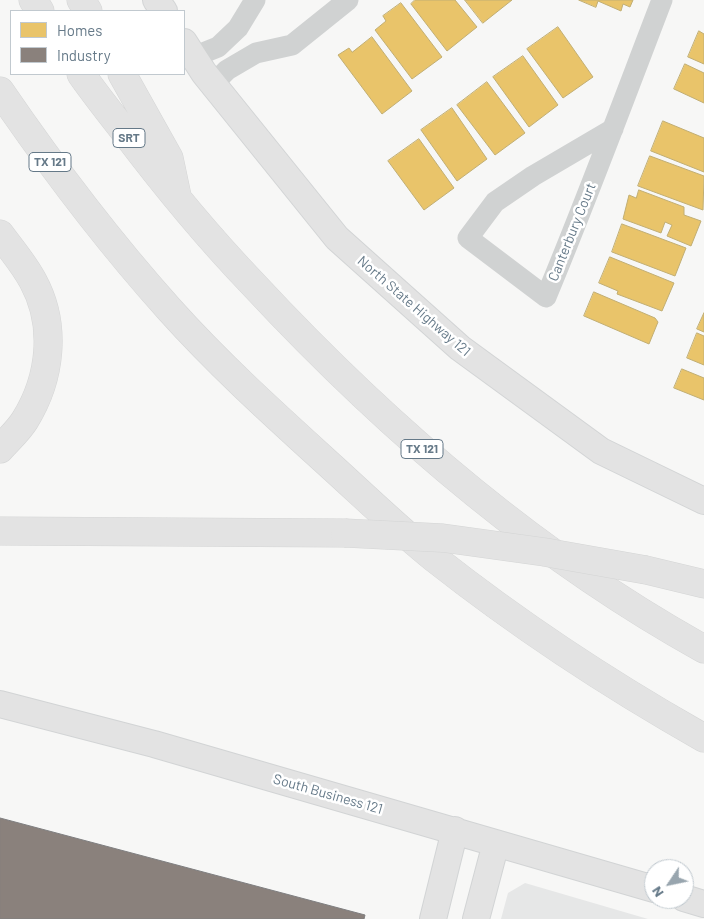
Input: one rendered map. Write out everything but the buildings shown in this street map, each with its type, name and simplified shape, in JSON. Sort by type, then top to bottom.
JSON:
[{"type":"highway","name":"SRT","points":[[82,75],[178,202]]},
{"type":"highway","points":[[123,75],[169,158],[178,202]]},
{"type":"highway","name":"TX 121","points":[[0,91],[103,230],[170,310],[258,401],[433,557],[492,602],[610,683],[704,738]]},
{"type":"highway","name":"TX 121","points":[[178,202],[279,313],[354,387],[433,459],[509,520],[602,587],[704,650]]},
{"type":"highway","points":[[0,234],[34,281],[46,316],[49,355],[41,388],[25,421],[0,449]]},
{"type":"highway","points":[[0,531],[345,534],[443,538],[544,552],[646,570],[704,584]]},
{"type":"main road","name":"North State Highway 121","points":[[188,49],[213,84],[336,238],[460,348],[601,451],[704,501]]},
{"type":"main road","name":"South Business 121","points":[[0,704],[154,744],[644,886]]},
{"type":"main road","points":[[432,919],[455,830]]},
{"type":"main road","points":[[476,919],[496,843]]},
{"type":"street","points":[[188,49],[218,48],[238,28],[255,0]]},
{"type":"street","points":[[213,84],[227,70],[256,53],[292,44],[348,0]]},
{"type":"street","name":"Canterbury Court","points":[[613,129],[533,176],[495,202],[468,238],[546,297],[613,129],[662,0]]},
{"type":"shaded area","points":[[525,883],[648,919],[501,919],[508,893]]}]
